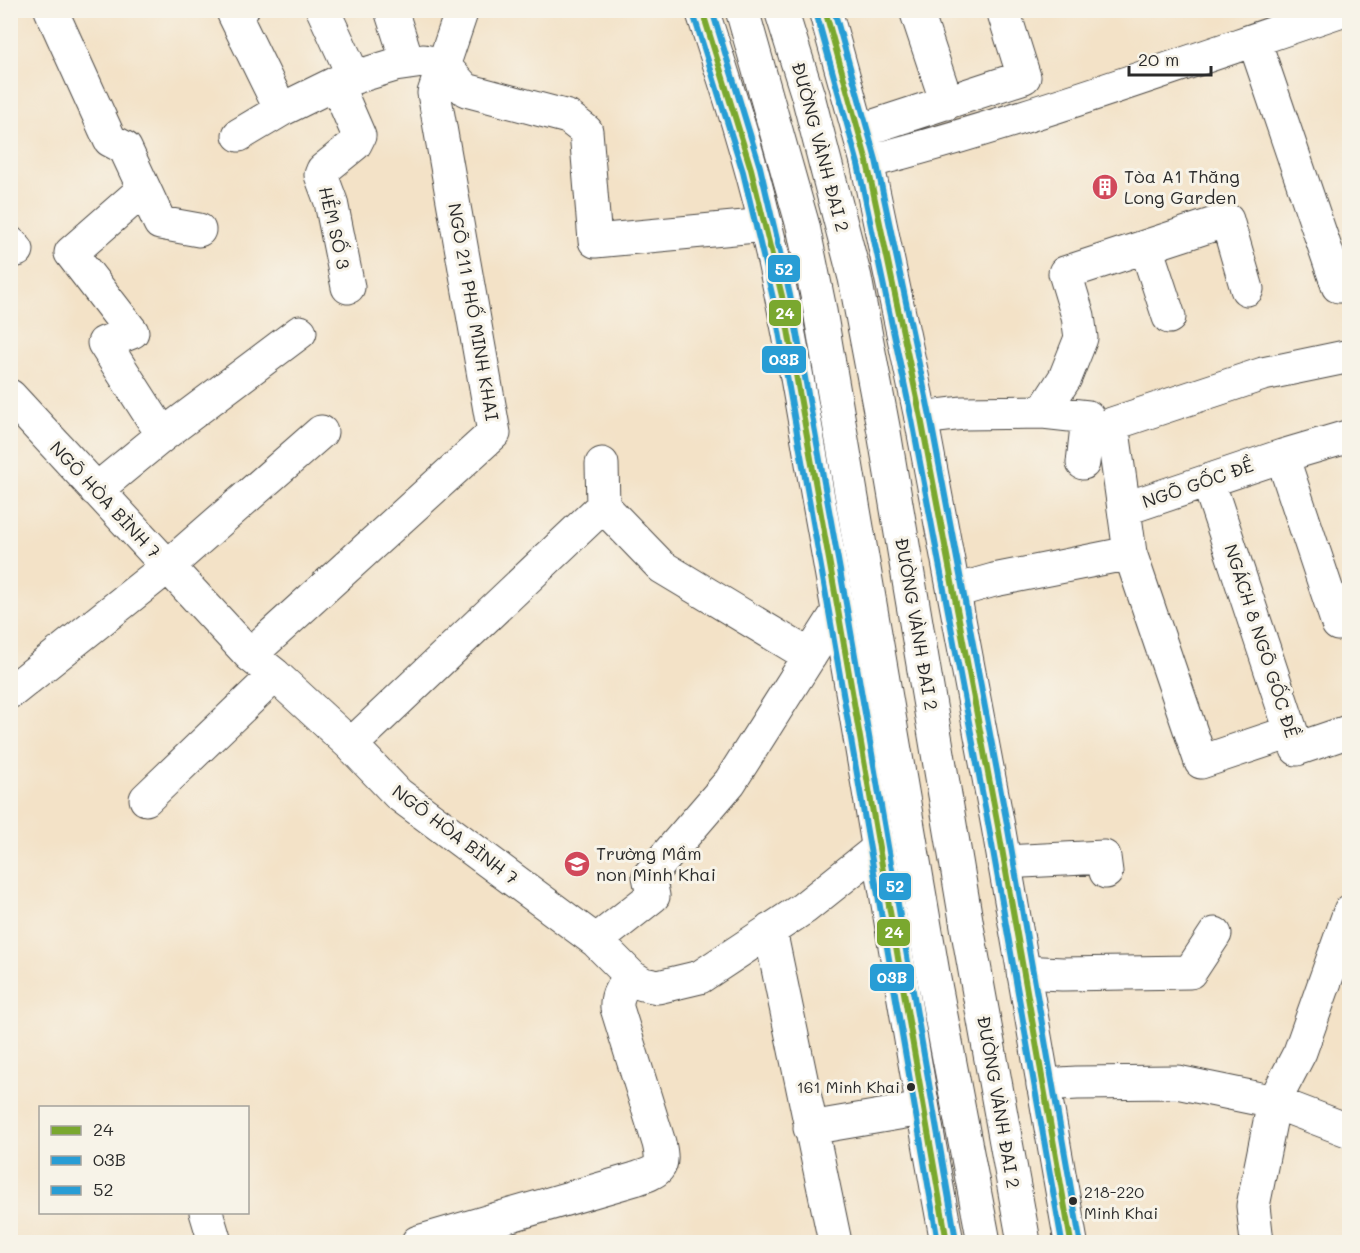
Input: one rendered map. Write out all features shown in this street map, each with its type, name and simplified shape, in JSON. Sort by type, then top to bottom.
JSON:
[{"type":"main road","points":[[51,10],[110,140],[125,148],[160,223],[199,230]]},
{"type":"main road","points":[[242,10],[234,14],[281,110]]},
{"type":"main road","points":[[323,10],[345,80]]},
{"type":"main road","points":[[391,10],[408,63]]},
{"type":"main road","name":"NGÕ 211 PHỐ MINH KHAI","points":[[250,655],[494,433],[434,93],[462,10]]},
{"type":"main road","points":[[702,10],[746,150],[766,225],[839,610],[922,1109],[947,1242]]},
{"type":"main road","name":"ĐƯỜNG VÀNH ĐAI 2","points":[[742,10],[803,226],[827,349],[934,979],[984,1242]]},
{"type":"main road","name":"ĐƯỜNG VÀNH ĐAI 2","points":[[781,10],[808,96],[855,278],[884,432],[968,932],[1024,1242]]},
{"type":"main road","points":[[825,10],[863,146],[921,418],[955,591],[1071,1242]]},
{"type":"main road","points":[[916,10],[947,103]]},
{"type":"main road","points":[[980,10],[1006,83]]},
{"type":"main road","points":[[863,146],[947,103],[1024,77],[1003,10]]},
{"type":"main road","points":[[863,146],[938,143],[1342,10]]},
{"type":"main road","points":[[1254,40],[1338,286],[1350,283]]},
{"type":"main road","points":[[239,135],[281,110],[345,80],[423,61],[443,65],[466,90],[568,117],[586,131],[595,241],[766,225]]},
{"type":"main road","name":"HẺM SỐ 3","points":[[345,80],[359,136],[355,144],[323,170],[321,175],[331,202],[348,286]]},
{"type":"main road","points":[[144,189],[71,253],[132,332],[104,344],[163,435]]},
{"type":"main road","points":[[1043,412],[1065,378],[1081,338],[1078,316],[1065,273],[1227,220],[1247,289]]},
{"type":"main road","points":[[1146,247],[1169,317]]},
{"type":"main road","points":[[96,490],[163,435],[300,332]]},
{"type":"main road","points":[[1124,509],[1112,424],[1263,374],[1350,356]]},
{"type":"main road","name":"NGÕ HÒA BÌNH 7","points":[[10,396],[250,655],[275,675],[351,746],[398,794],[596,941],[643,984],[658,987],[700,977],[804,908],[878,849]]},
{"type":"main road","points":[[921,418],[963,413],[1043,412],[1088,417],[1083,463]]},
{"type":"main road","points":[[12,691],[167,567],[321,432]]},
{"type":"main road","name":"NGÕ GỐC ĐỀ","points":[[1291,732],[1201,762],[1130,553],[1124,509],[1282,456],[1349,438]]},
{"type":"main road","points":[[1282,456],[1338,624]]},
{"type":"main road","points":[[602,464],[603,506],[662,567],[810,656]]},
{"type":"main road","name":"NGÁCH 8 NGÕ GỐC ĐỀ","points":[[1208,481],[1297,749],[1350,732]]},
{"type":"main road","points":[[351,746],[603,506]]},
{"type":"main road","points":[[955,591],[994,580],[1130,553]]},
{"type":"main road","points":[[596,941],[653,896],[649,876],[730,782],[839,610]]},
{"type":"main road","points":[[146,799],[275,675]]},
{"type":"main road","points":[[1004,862],[1104,857],[1106,872]]},
{"type":"main road","points":[[1257,1242],[1253,1206],[1274,1102],[1300,1052],[1350,911]]},
{"type":"main road","points":[[770,930],[835,1242]]},
{"type":"main road","points":[[1023,972],[1062,974],[1190,972],[1215,934]]},
{"type":"main road","points":[[418,1242],[635,1179],[660,1167],[663,1158],[659,1143],[617,1008],[616,998],[632,976]]},
{"type":"main road","points":[[1043,1085],[1177,1082],[1274,1102],[1350,1131]]},
{"type":"main road","points":[[810,1128],[922,1109]]},
{"type":"main road","points":[[207,1214],[215,1242]]},
{"type":"transit line","name":"24","points":[[702,10],[751,169],[782,296],[947,1242]]},
{"type":"transit line","name":"52","points":[[712,10],[760,167],[790,295],[847,609],[956,1240]]},
{"type":"transit line","name":"24","points":[[825,10],[867,162],[921,418],[998,826],[1071,1242]]},
{"type":"transit line","name":"52","points":[[834,10],[876,160],[930,416],[1007,824],[1080,1240]]},
{"type":"transit line","name":"03B","points":[[816,12],[858,164],[912,420],[989,828],[1062,1242]]},
{"type":"transit line","name":"03B","points":[[693,13],[743,172],[773,298],[938,1242]]},
{"type":"place","name":"Tòa A1 Thăng Long Garden","points":[[1105,187]]},
{"type":"place","name":"Trường Mầm non Minh Khai","points":[[577,864]]},
{"type":"place","name":"161 Minh Khai","points":[[911,1087]]},
{"type":"place","name":"218-220 Minh Khai","points":[[1073,1201]]}]
